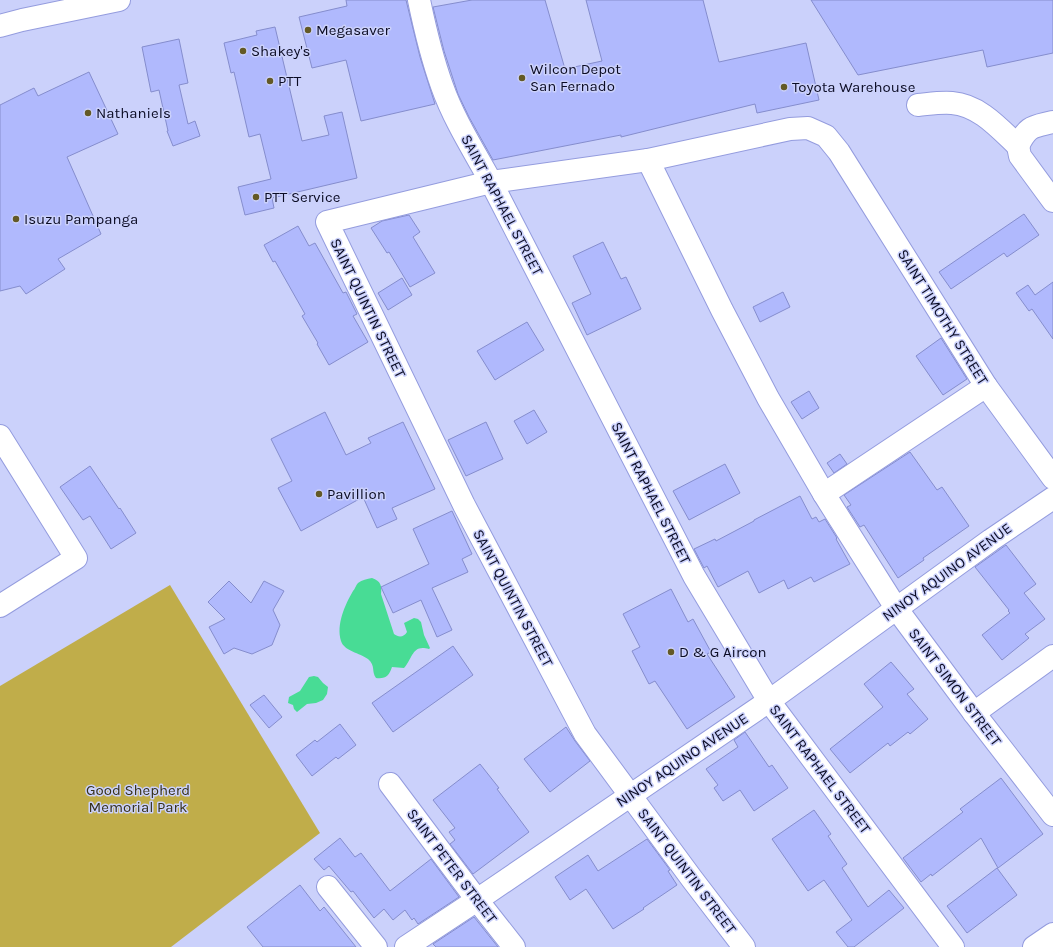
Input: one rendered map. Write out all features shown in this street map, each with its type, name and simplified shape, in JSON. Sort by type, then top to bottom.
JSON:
[{"type":"main road","points":[[0,26],[119,0]]},
{"type":"main road","name":"SAINT RAPHAEL STREET","points":[[419,0],[427,39],[442,87],[456,118],[491,182],[694,576],[769,701],[952,947]]},
{"type":"main road","points":[[918,105],[951,102],[968,106],[984,115],[1018,146],[1020,156],[1053,201]]},
{"type":"main road","points":[[1018,146],[1023,136],[1030,128],[1053,122]]},
{"type":"main road","name":"SAINT TIMOTHY STREET","points":[[327,222],[491,182],[648,160],[790,129],[808,128],[826,136],[839,152],[986,386],[1053,478]]},
{"type":"main road","name":"SAINT SIMON STREET","points":[[648,160],[718,302],[768,398],[824,494],[896,608],[974,713],[1053,815]]},
{"type":"main road","name":"SAINT QUINTIN STREET","points":[[327,222],[464,505],[585,734],[744,947]]},
{"type":"main road","points":[[824,494],[986,386]]},
{"type":"main road","points":[[0,436],[76,558],[0,606]]},
{"type":"main road","name":"NINOY AQUINO AVENUE","points":[[406,947],[769,701],[896,608],[1053,498]]},
{"type":"main road","points":[[974,713],[1053,656]]},
{"type":"main road","name":"SAINT PETER STREET","points":[[390,784],[514,947]]},
{"type":"main road","points":[[328,887],[376,947]]},
{"type":"main road","points":[[1034,947],[1053,934]]},
{"type":"green space","name":"Good Shepherd Memorial Park","points":[[170,585],[320,833],[171,947],[0,947],[0,686]]},
{"type":"shaded area","points":[[372,578],[380,584],[381,594],[394,634],[400,636],[404,635],[407,632],[404,623],[414,618],[418,619],[421,622],[424,635],[430,648],[419,648],[404,668],[392,667],[390,673],[382,678],[376,678],[373,666],[368,659],[345,647],[341,641],[340,635],[340,621],[353,591],[358,583]]},
{"type":"shaded area","points":[[309,677],[318,677],[328,687],[327,694],[323,700],[316,703],[307,704],[297,712],[293,705],[288,703],[289,697],[300,691]]},
{"type":"building","points":[[346,0],[406,0],[420,57],[435,104],[361,121],[346,60],[312,68],[299,17],[347,6]]},
{"type":"building","points":[[472,0],[545,0],[565,69],[602,61],[586,0],[703,0],[719,62],[806,43],[819,100],[757,113],[755,104],[621,137],[621,135],[493,160],[458,94],[444,51],[433,7]]},
{"type":"building","points":[[811,0],[1053,0],[1053,53],[987,67],[983,50],[858,75]]},
{"type":"building","points":[[275,27],[302,141],[329,135],[324,116],[342,112],[357,178],[272,198],[274,208],[245,215],[238,187],[271,179],[260,134],[249,137],[234,72],[231,73],[224,43],[257,35],[256,31]]},
{"type":"building","points":[[179,39],[188,83],[179,85],[188,124],[195,121],[200,136],[173,146],[167,131],[159,90],[151,92],[142,47]]},
{"type":"building","points":[[89,72],[118,134],[67,157],[101,234],[58,259],[65,269],[26,294],[20,286],[0,291],[0,105],[34,88],[38,96]]},
{"type":"building","points":[[1024,214],[1039,235],[1007,257],[1004,253],[951,289],[939,272]]},
{"type":"building","points":[[409,215],[420,232],[413,237],[435,273],[410,287],[389,252],[387,253],[371,228],[382,221]]},
{"type":"building","points":[[298,226],[309,246],[315,243],[343,293],[346,292],[357,314],[353,316],[368,342],[329,365],[302,316],[305,314],[275,261],[273,262],[264,245]]},
{"type":"building","points":[[603,242],[621,279],[626,277],[641,309],[587,335],[572,303],[591,294],[573,256]]},
{"type":"building","points":[[402,278],[412,295],[388,310],[378,293]]},
{"type":"building","points":[[1053,282],[1053,339],[1032,309],[1029,311],[1016,293],[1028,285],[1035,295]]},
{"type":"building","points":[[783,292],[790,307],[760,322],[753,307]]},
{"type":"building","points":[[527,322],[544,350],[495,380],[477,351]]},
{"type":"building","points":[[941,338],[967,379],[943,395],[916,356]]},
{"type":"building","points":[[809,391],[819,408],[802,419],[791,402]]},
{"type":"building","points":[[534,410],[547,432],[527,444],[514,421]]},
{"type":"building","points":[[325,412],[346,455],[371,443],[368,438],[403,422],[435,489],[392,508],[397,519],[377,528],[363,497],[301,531],[278,488],[292,481],[271,439]]},
{"type":"building","points":[[486,422],[503,459],[466,476],[448,440]]},
{"type":"building","points":[[910,452],[937,490],[942,487],[969,526],[923,558],[924,560],[898,578],[864,525],[860,527],[847,507],[851,505],[844,495]]},
{"type":"building","points":[[840,454],[847,464],[834,473],[827,463]]},
{"type":"building","points":[[725,464],[740,493],[689,520],[673,491]]},
{"type":"building","points":[[90,466],[136,533],[111,549],[90,516],[83,520],[60,487]]},
{"type":"building","points":[[800,496],[812,519],[816,517],[819,522],[825,519],[837,538],[836,539],[850,564],[814,582],[811,577],[788,589],[784,580],[759,593],[748,571],[718,587],[707,566],[704,568],[694,549],[715,539],[716,541]]},
{"type":"building","points":[[452,511],[472,554],[462,559],[468,572],[432,588],[452,630],[437,637],[421,600],[393,613],[381,587],[429,564],[413,529]]},
{"type":"building","points":[[1006,545],[1036,584],[1024,593],[1045,619],[1025,634],[1029,638],[1002,660],[982,635],[1010,613],[975,567]]},
{"type":"building","points":[[229,581],[251,603],[264,581],[284,591],[273,610],[280,625],[272,645],[252,654],[234,648],[224,654],[209,627],[225,619],[208,602]]},
{"type":"building","points":[[671,589],[688,622],[693,619],[711,652],[707,654],[735,697],[687,729],[655,681],[649,684],[632,651],[640,647],[623,614]]},
{"type":"building","points":[[453,646],[473,675],[393,732],[372,703]]},
{"type":"building","points":[[891,662],[914,689],[907,694],[928,719],[910,734],[908,732],[890,746],[888,743],[850,773],[830,749],[883,707],[864,684]]},
{"type":"building","points":[[264,695],[282,717],[269,728],[250,705]]},
{"type":"building","points":[[340,724],[356,745],[338,759],[336,757],[312,776],[296,755],[315,740],[317,742]]},
{"type":"building","points":[[566,727],[590,761],[550,792],[524,759]]},
{"type":"building","points":[[745,732],[769,767],[772,765],[788,788],[754,811],[740,790],[723,801],[714,788],[718,785],[706,769],[738,747],[734,740]]},
{"type":"building","points":[[480,764],[499,788],[497,789],[529,832],[473,874],[450,844],[455,840],[449,832],[455,828],[433,800]]},
{"type":"building","points":[[1001,778],[1043,834],[998,868],[981,838],[932,876],[931,874],[921,882],[903,858],[963,812],[960,809]]},
{"type":"building","points":[[814,810],[831,834],[828,836],[847,864],[842,868],[868,907],[889,890],[904,908],[854,947],[848,947],[836,932],[852,920],[824,880],[808,891],[772,839]]},
{"type":"building","points":[[340,838],[355,857],[361,853],[390,891],[431,859],[459,897],[418,924],[414,918],[412,920],[405,910],[393,920],[384,909],[374,918],[353,891],[351,892],[329,866],[324,870],[314,859]]},
{"type":"building","points":[[647,839],[670,870],[668,871],[677,885],[613,929],[586,889],[570,900],[555,877],[588,855],[598,871]]},
{"type":"building","points":[[997,868],[1017,895],[967,933],[947,906]]},
{"type":"building","points":[[300,885],[320,911],[324,907],[356,947],[263,947],[247,927]]},
{"type":"building","points":[[474,917],[498,947],[436,947],[433,944]]},
{"type":"place","name":"Megasaver","points":[[308,30]]},
{"type":"place","name":"Shakey's","points":[[243,51]]},
{"type":"place","name":"Wilcon Depot San Fernado","points":[[522,78]]},
{"type":"place","name":"PTT","points":[[270,81]]},
{"type":"place","name":"Toyota Warehouse","points":[[784,87]]},
{"type":"place","name":"Nathaniels","points":[[88,113]]},
{"type":"place","name":"PTT Service","points":[[256,197]]},
{"type":"place","name":"Isuzu Pampanga","points":[[16,219]]},
{"type":"place","name":"Pavillion","points":[[319,494]]},
{"type":"place","name":"D & G Aircon","points":[[671,652]]}]
